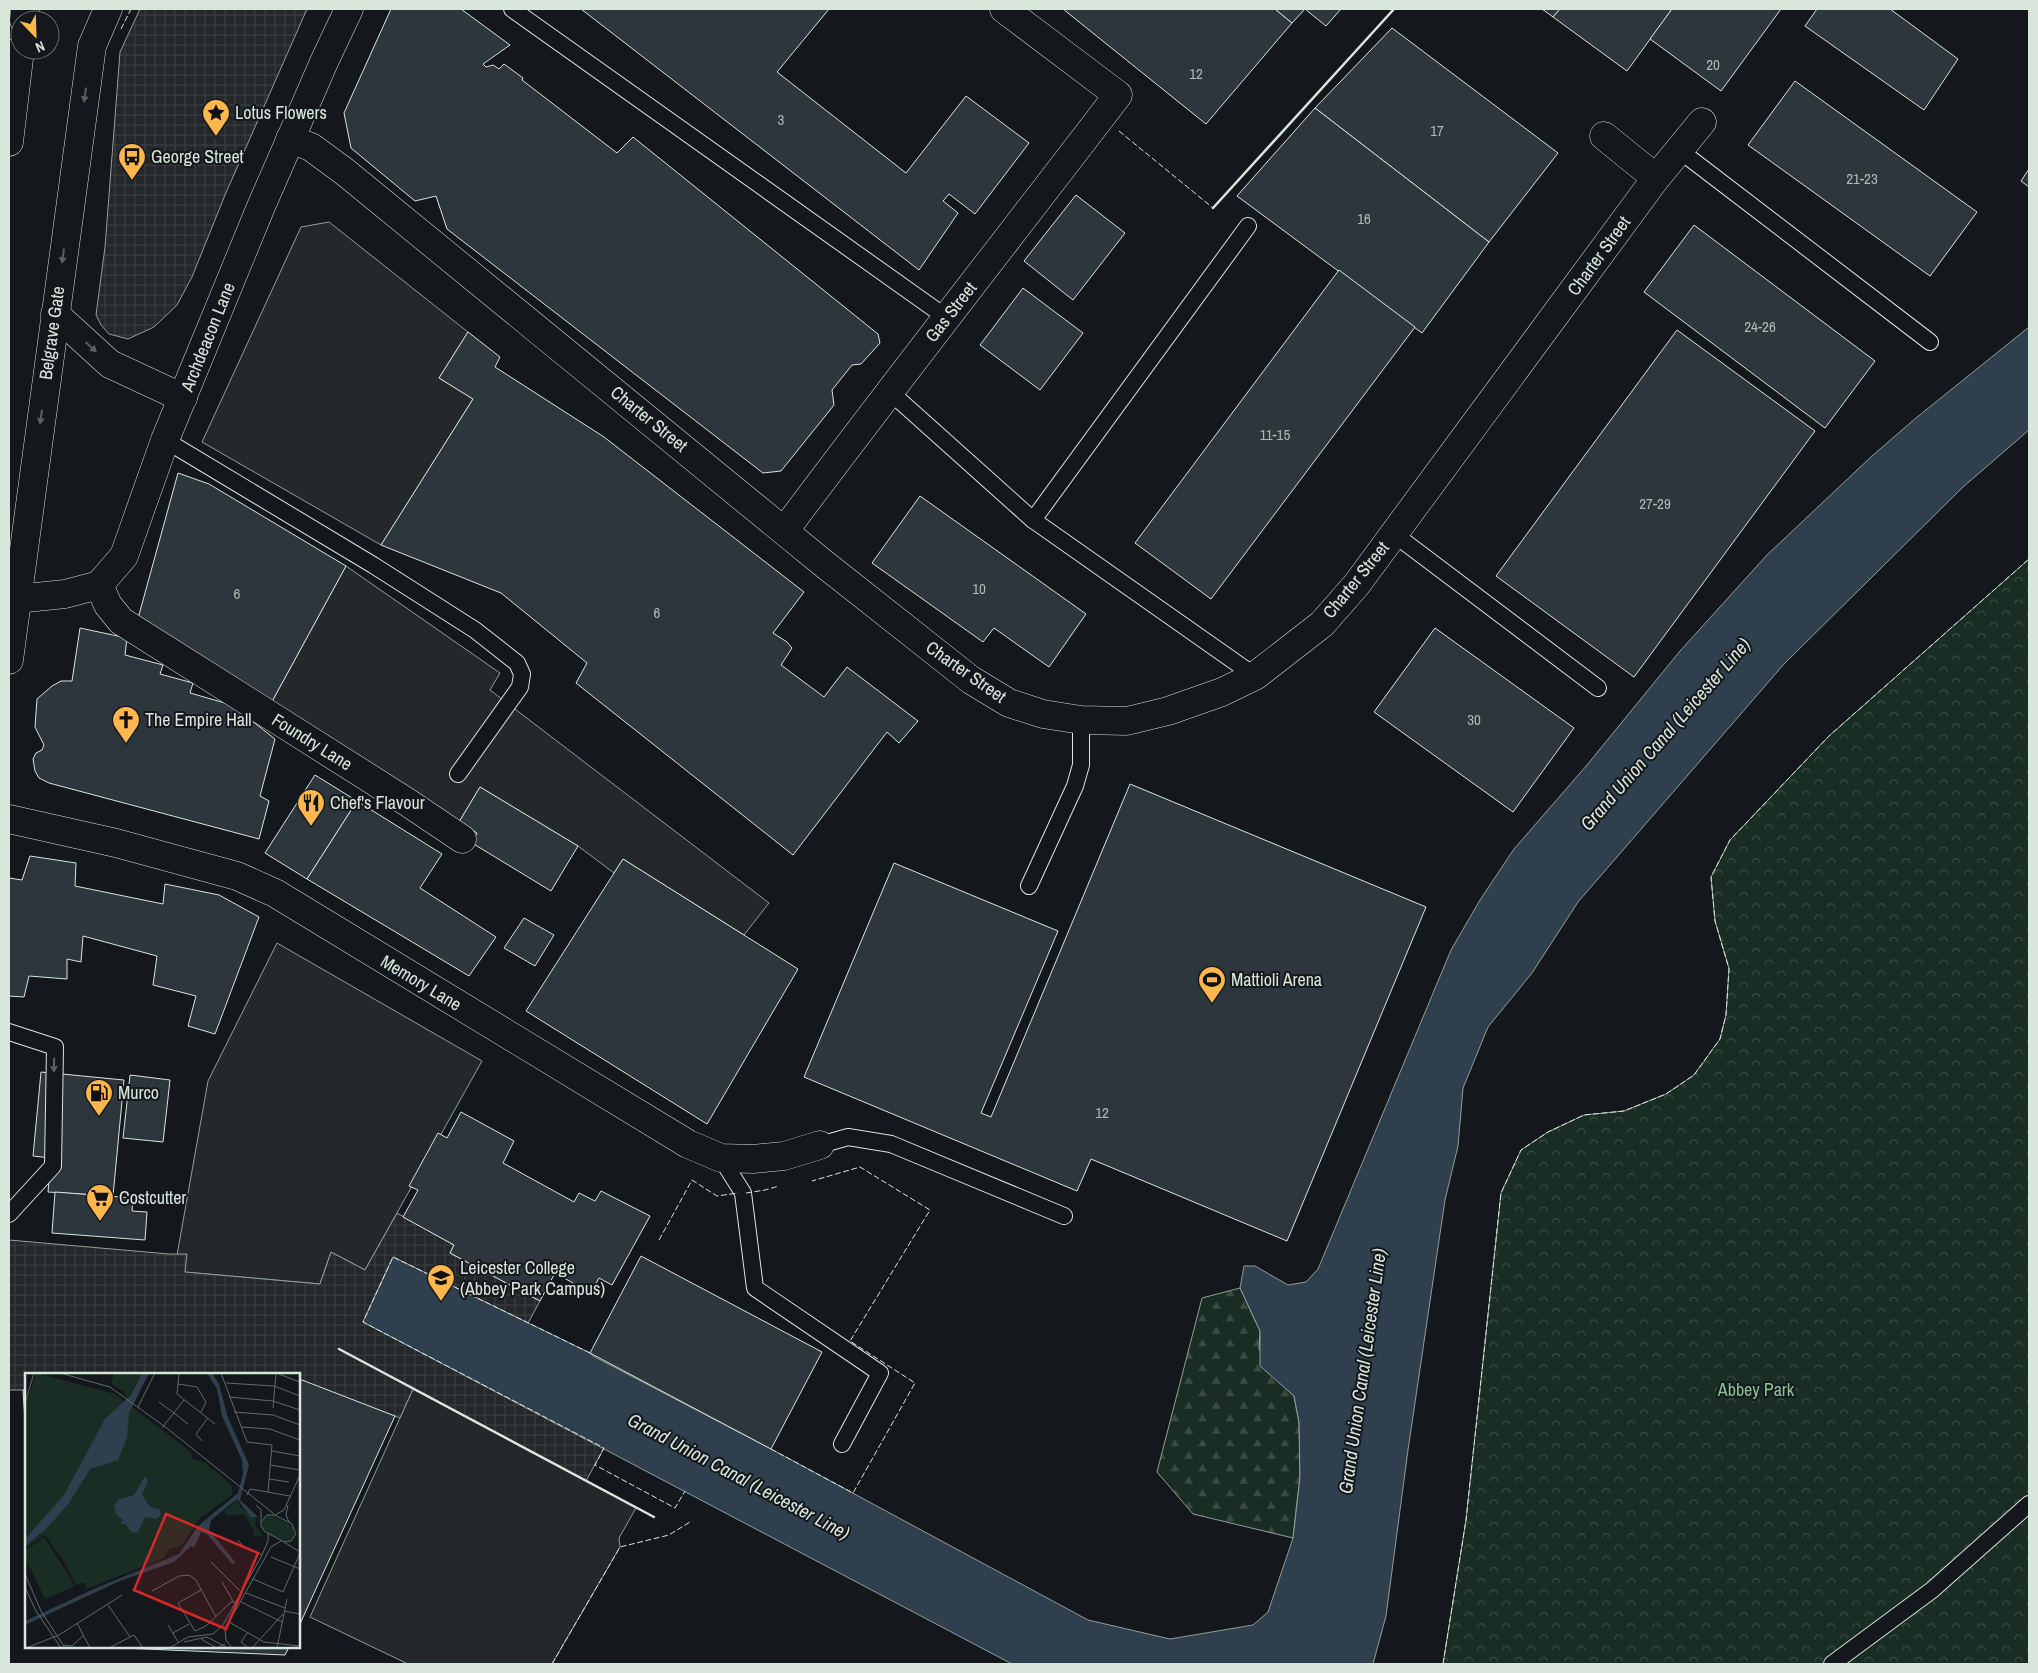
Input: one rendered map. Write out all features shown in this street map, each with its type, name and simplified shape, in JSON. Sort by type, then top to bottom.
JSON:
[{"type":"street","name":"Belgrave Gate","points":[[9,660],[92,46],[108,9]]},
{"type":"street","name":"Archdeacon Lane","points":[[99,585],[124,556],[165,440],[290,139],[349,9]]},
{"type":"street","name":"Gas Street","points":[[785,530],[889,391],[1118,95],[1004,9]]},
{"type":"street","points":[[9,142],[19,60]]},
{"type":"street","name":"Charter Street","points":[[290,139],[311,147],[345,172],[971,680],[1009,703],[1043,714],[1081,720],[1127,721],[1168,711],[1222,692],[1255,676],[1322,624],[1357,584],[1656,178],[1702,122]]},
{"type":"street","points":[[1604,136],[1656,178]]},
{"type":"street","points":[[55,314],[110,364],[183,398]]},
{"type":"street","points":[[16,600],[65,594],[99,585]]},
{"type":"street","name":"Foundry Lane","points":[[99,585],[108,605],[121,621],[407,802],[462,839]]},
{"type":"street","name":"Memory Lane","points":[[9,819],[116,843],[237,876],[275,893],[688,1144],[721,1158],[753,1160],[784,1156],[820,1144]]},
{"type":"lane","points":[[512,9],[947,318]]},
{"type":"lane","points":[[1679,150],[1930,342]]},
{"type":"lane","points":[[1033,520],[1248,226]]},
{"type":"lane","points":[[889,391],[1033,520],[1255,676]]},
{"type":"lane","points":[[165,440],[373,565],[475,630],[517,663],[522,674],[520,687],[458,774]]},
{"type":"lane","points":[[1394,534],[1598,688]]},
{"type":"lane","points":[[1029,886],[1076,786],[1081,765],[1081,720]]},
{"type":"lane","points":[[9,1032],[55,1047],[53,1166],[9,1214]]},
{"type":"lane","points":[[820,1144],[848,1137],[891,1144],[1064,1216]]},
{"type":"lane","points":[[721,1158],[742,1193],[755,1288],[880,1373],[842,1444]]},
{"type":"lane","points":[[1832,1664],[1932,1590],[2029,1504]]},
{"type":"green space","name":"Abbey Park","points":[[2029,559],[2029,1664],[1443,1664],[1466,1520],[1501,1193],[1521,1150],[1548,1132],[1584,1115],[1624,1111],[1666,1094],[1694,1075],[1720,1039],[1726,1015],[1729,968],[1715,921],[1711,877],[1730,840],[1829,736]]},
{"type":"green space","points":[[1240,1288],[1260,1331],[1259,1349],[1281,1384],[1294,1396],[1299,1422],[1300,1477],[1293,1538],[1193,1514],[1157,1472],[1202,1298]]},
{"type":"shaded area","points":[[140,9],[307,9],[225,195],[192,277],[177,305],[154,327],[128,339],[109,334],[101,325],[96,315],[105,247],[120,52]]},
{"type":"shaded area","points":[[329,222],[468,332],[439,378],[473,399],[381,545],[202,442],[301,227]]},
{"type":"shaded area","points":[[346,566],[500,673],[490,690],[769,903],[744,935],[623,859],[614,873],[578,846],[480,787],[459,822],[269,707]]},
{"type":"shaded area","points":[[277,943],[482,1061],[365,1270],[331,1252],[320,1284],[184,1272],[177,1255],[208,1081]]},
{"type":"shaded area","points":[[397,1213],[454,1245],[450,1253],[540,1301],[528,1323],[393,1257],[363,1322],[604,1448],[586,1481],[413,1389],[400,1418],[300,1381],[300,1373],[25,1373],[25,1390],[9,1390],[9,1240],[187,1254],[185,1272],[320,1284],[331,1252],[365,1270]]},
{"type":"shaded area","points":[[413,1389],[636,1508],[619,1538],[620,1547],[552,1664],[408,1664],[310,1617]]},
{"type":"water","name":"Grand Union Canal (Leicester Line)","points":[[2029,327],[2029,430],[1963,487],[1784,664],[1578,902],[1532,973],[1488,1027],[1463,1088],[1458,1146],[1445,1200],[1408,1450],[1386,1616],[1373,1664],[1012,1664],[363,1322],[393,1257],[590,1353],[1088,1620],[1170,1639],[1253,1625],[1268,1612],[1293,1538],[1300,1477],[1299,1422],[1294,1396],[1260,1366],[1260,1331],[1240,1288],[1244,1266],[1255,1266],[1288,1285],[1306,1282],[1318,1269],[1451,950],[1480,900],[1514,849],[1587,765],[1680,651],[1767,555],[1872,456]]},
{"type":"building","points":[[391,9],[461,9],[510,45],[483,64],[486,67],[493,65],[499,69],[504,64],[617,153],[633,137],[878,334],[880,343],[861,364],[852,365],[832,390],[834,405],[781,471],[763,473],[447,229],[436,196],[415,201],[351,148],[344,113]]},
{"type":"building","points":[[581,9],[829,9],[777,72],[906,173],[966,96],[1029,143],[975,214],[949,194],[943,201],[958,213],[919,270]]},
{"type":"building","points":[[1063,9],[1275,9],[1292,23],[1206,124]]},
{"type":"building","points":[[1275,9],[1305,9],[1292,23]]},
{"type":"building","points":[[1305,9],[1341,9],[1326,26]]},
{"type":"building","points":[[1542,9],[1560,9],[1553,17]]},
{"type":"building","points":[[1560,9],[1672,9],[1627,71],[1553,17]]},
{"type":"building","points":[[1672,9],[1781,9],[1721,91],[1650,39]]},
{"type":"building","points":[[1817,9],[1890,9],[1958,59],[1924,110],[1805,26]]},
{"type":"building","points":[[1392,28],[1558,153],[1489,242],[1315,108]]},
{"type":"building","points":[[1795,81],[1977,212],[1930,276],[1748,145]]},
{"type":"building","points":[[1315,108],[1489,242],[1422,333],[1237,196]]},
{"type":"building","points":[[2029,169],[2029,187],[2021,181]]},
{"type":"building","points":[[1076,195],[1125,233],[1073,300],[1024,261]]},
{"type":"building","points":[[1694,225],[1875,361],[1825,428],[1644,292]]},
{"type":"building","points":[[1339,270],[1415,327],[1211,599],[1135,543]]},
{"type":"building","points":[[1023,288],[1083,333],[1040,390],[980,345]]},
{"type":"building","points":[[1677,330],[1815,431],[1634,677],[1496,576]]},
{"type":"building","points":[[468,332],[500,357],[495,367],[604,437],[804,592],[773,633],[787,642],[792,648],[781,665],[824,697],[847,667],[918,721],[899,743],[887,732],[793,855],[576,683],[587,663],[501,593],[381,545],[473,399],[439,378]]},
{"type":"building","points":[[178,473],[209,484],[346,566],[269,707],[137,622]]},
{"type":"building","points":[[920,496],[1086,614],[1049,667],[994,628],[983,642],[872,563]]},
{"type":"building","points":[[80,628],[127,638],[125,655],[163,665],[160,674],[193,683],[190,693],[232,705],[275,739],[260,796],[269,801],[259,839],[49,783],[39,778],[35,771],[33,759],[36,753],[42,750],[44,745],[35,727],[37,699],[61,681],[72,681]]},
{"type":"building","points":[[1435,628],[1574,728],[1513,812],[1374,712]]},
{"type":"building","name":"Chef's Flavour","points":[[315,775],[357,801],[307,879],[265,853]]},
{"type":"building","name":"Mattioli Arena","points":[[1130,784],[1426,907],[1287,1241],[1091,1159],[1077,1191],[804,1077],[894,863],[1058,931],[981,1113],[991,1117]]},
{"type":"building","points":[[480,787],[578,846],[551,891],[472,843],[477,833],[459,822]]},
{"type":"building","points":[[357,801],[442,854],[420,888],[496,937],[469,976],[307,879]]},
{"type":"building","points":[[30,856],[76,863],[75,886],[163,904],[165,884],[219,895],[259,917],[215,1034],[188,1026],[196,996],[153,985],[157,956],[83,936],[81,962],[67,959],[67,979],[29,976],[24,997],[9,996],[9,878],[22,880]]},
{"type":"building","points":[[623,859],[798,969],[707,1124],[526,1011]]},
{"type":"building","points":[[524,918],[554,935],[535,966],[504,948]]},
{"type":"building","points":[[41,1072],[124,1080],[113,1196],[48,1192],[51,1158],[33,1156]]},
{"type":"building","points":[[130,1075],[170,1080],[163,1142],[123,1138]]},
{"type":"building","points":[[461,1112],[514,1141],[503,1163],[574,1202],[579,1193],[595,1201],[601,1191],[650,1216],[612,1285],[599,1278],[591,1293],[555,1273],[540,1301],[450,1253],[454,1245],[403,1217],[418,1190],[409,1186],[438,1133],[447,1138]]},
{"type":"building","name":"Costcutter","points":[[55,1192],[133,1198],[132,1211],[147,1212],[145,1240],[52,1233]]},
{"type":"building","points":[[641,1256],[822,1352],[771,1449],[590,1353]]},
{"type":"building","points":[[300,1381],[395,1416],[300,1624]]},
{"type":"building","points":[[23,1390],[25,1390],[25,1421]]},
{"type":"building","points":[[122,1648],[288,1648],[285,1655]]},
{"type":"fence","points":[[121,29],[131,9]]},
{"type":"fence","points":[[1119,131],[1213,208]]},
{"type":"fence","points":[[1443,1664],[1466,1520],[1501,1193],[1521,1150],[1548,1132],[1584,1115],[1624,1111],[1666,1094],[1694,1075],[1720,1039],[1726,1015],[1729,969],[1715,921],[1711,877],[1730,840],[1829,736],[2029,559]]},
{"type":"fence","points":[[771,1449],[853,1493],[915,1383],[850,1341],[930,1210],[860,1167],[812,1181]]},
{"type":"fence","points":[[659,1240],[692,1180],[717,1196],[738,1193]]},
{"type":"fence","points":[[746,1193],[779,1186]]},
{"type":"fence","points":[[590,1353],[393,1257],[363,1322],[604,1448],[595,1465],[675,1508],[685,1491]]},
{"type":"fence","points":[[552,1664],[620,1547],[669,1535],[690,1522]]},
{"type":"wall","points":[[1213,208],[1394,9]]},
{"type":"wall","points":[[339,1349],[654,1517]]},
{"type":"place","name":"Lotus Flowers","points":[[216,137]]},
{"type":"place","name":"George Street","points":[[132,181]]},
{"type":"place","name":"The Empire Hall","points":[[126,744]]},
{"type":"place","name":"Chef's Flavour","points":[[311,827]]},
{"type":"place","name":"Mattioli Arena","points":[[1212,1004]]},
{"type":"place","name":"Murco","points":[[99,1117]]},
{"type":"place","name":"Costcutter","points":[[100,1222]]},
{"type":"place","name":"Leicester College (Abbey Park Campus)","points":[[441,1302]]}]
